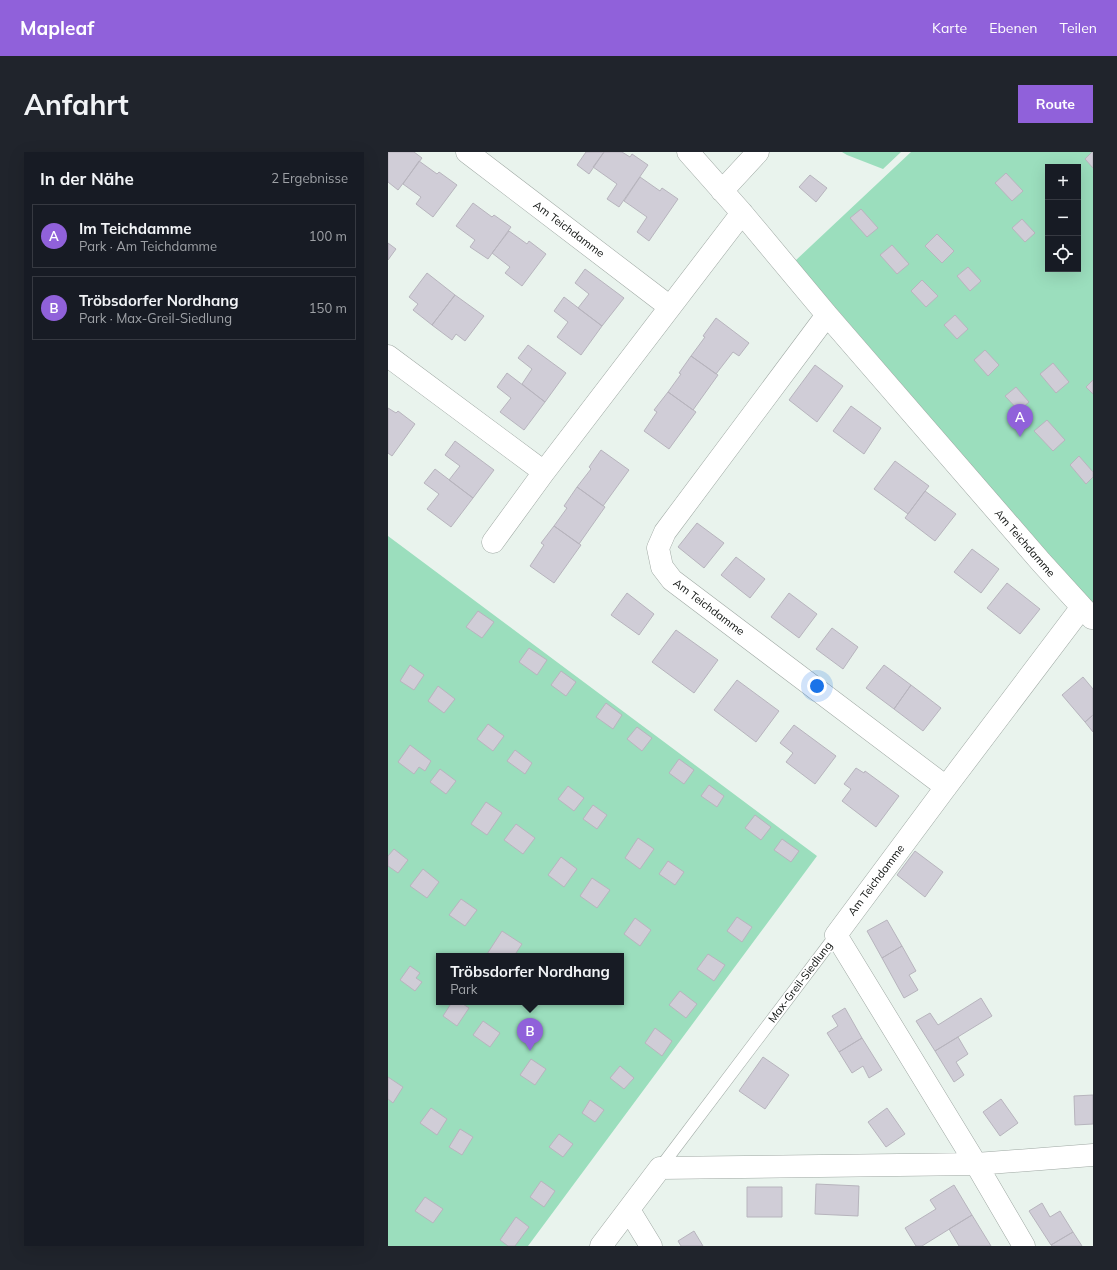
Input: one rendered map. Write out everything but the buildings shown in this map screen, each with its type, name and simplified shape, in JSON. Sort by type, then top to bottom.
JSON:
[{"type":"street","name":"Am Teichdamme","points":[[467,152],[670,307]]},
{"type":"street","name":"Am Teichdamme","points":[[688,152],[1041,562],[1088,613],[946,787],[836,935]]},
{"type":"street","points":[[722,191],[758,152]]},
{"type":"street","points":[[493,542],[544,472],[742,213]]},
{"type":"street","name":"Am Teichdamme","points":[[827,315],[665,532],[658,548],[662,567],[672,580],[946,787]]},
{"type":"street","points":[[388,356],[544,472]]},
{"type":"street","name":"Max-Greil-Siedlung","points":[[836,935],[976,1164],[1024,1246]]},
{"type":"street","points":[[660,1168],[976,1164],[1093,1155]]},
{"type":"street","name":"Max-Greil-Siedlung","points":[[601,1246],[660,1168]]},
{"type":"street","points":[[629,1210],[650,1246]]},
{"type":"lane","name":"Max-Greil-Siedlung","points":[[660,1168],[836,935]]},
{"type":"green space","points":[[842,152],[901,152],[883,169]]},
{"type":"green space","points":[[911,152],[1093,152],[1093,606],[795,261]]},
{"type":"green space","points":[[388,536],[817,856],[528,1246],[388,1246]]},
{"type":"place","name":"Im Teichdamme","points":[[1020,437]]},
{"type":"place","name":"Tröbsdorfer Nordhang","points":[[530,1051]]}]
